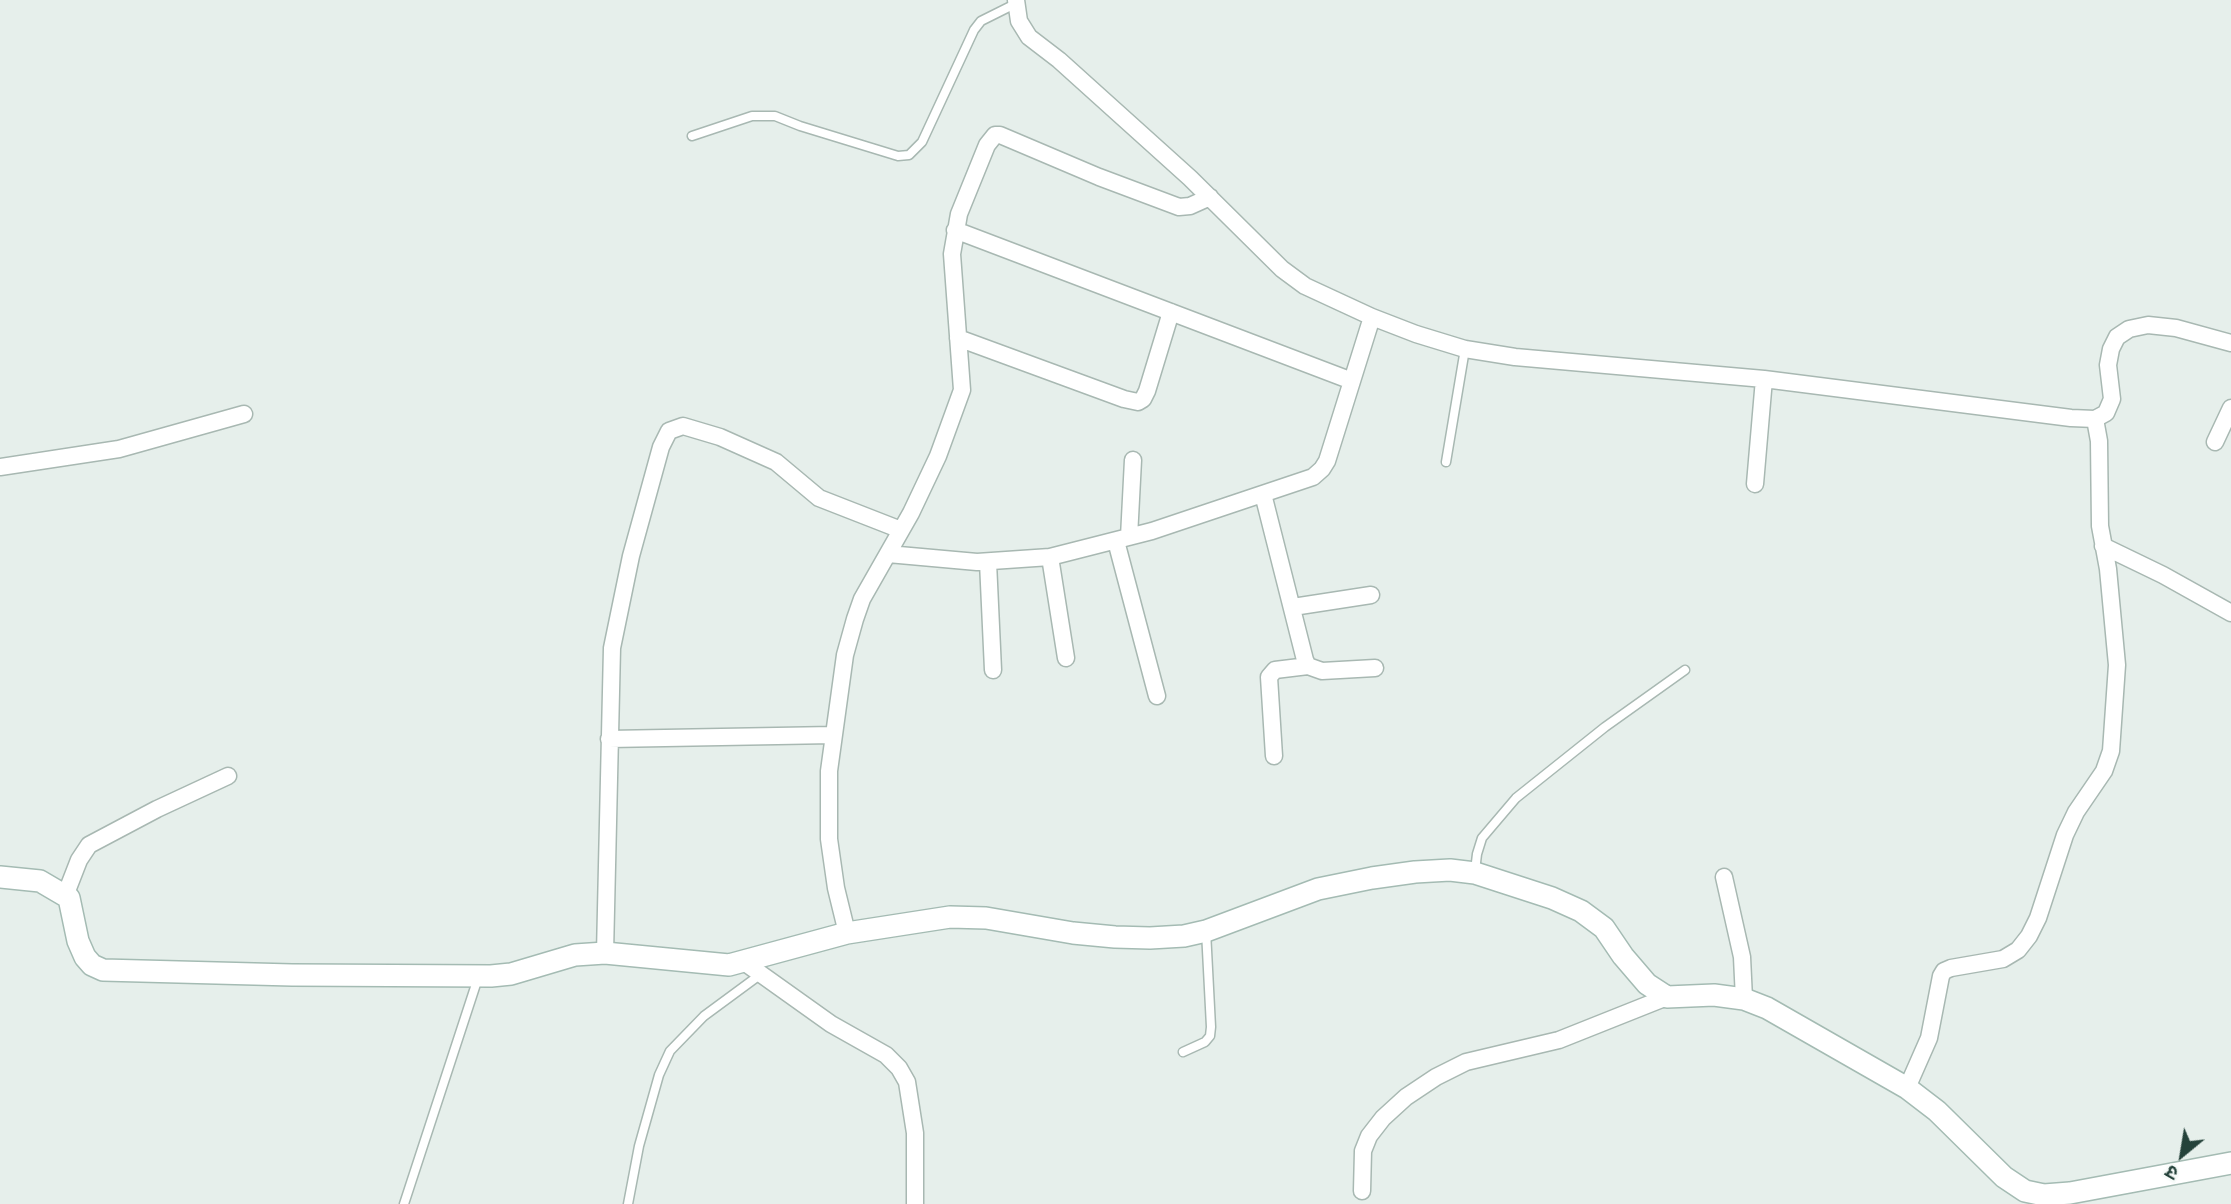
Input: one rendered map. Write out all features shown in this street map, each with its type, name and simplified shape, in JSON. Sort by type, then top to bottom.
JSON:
[{"type":"street","points":[[1016,2],[1018,22],[1029,37],[1097,93],[1210,197],[1282,269],[1306,285],[1372,317],[1465,349],[1515,357],[1765,379],[2095,419],[2106,413],[2112,399],[2108,365],[2111,349],[2117,337],[2129,329],[2148,325],[2176,328],[2231,343]]},
{"type":"street","points":[[847,933],[836,888],[829,839],[829,771],[845,655],[862,599],[938,456],[962,390],[951,254],[955,230],[987,145],[995,135],[1010,139],[1166,204],[1190,206],[1210,197]]},
{"type":"street","points":[[955,230],[1352,381]]},
{"type":"street","points":[[958,338],[1138,402],[1147,391],[1171,312]]},
{"type":"street","points":[[888,554],[988,562],[1050,557],[1123,539],[1313,477],[1327,461],[1372,317]]},
{"type":"street","points":[[1755,484],[1765,379]]},
{"type":"street","points":[[2215,442],[2231,408]]},
{"type":"street","points":[[0,467],[119,449],[244,414]]},
{"type":"street","points":[[1907,1088],[1929,1038],[1941,976],[1951,968],[2003,959],[2018,950],[2029,936],[2038,918],[2065,835],[2076,812],[2104,771],[2111,751],[2117,665],[2114,617],[2098,494],[2099,441],[2095,419]]},
{"type":"street","points":[[605,953],[612,648],[661,447],[668,430],[683,426],[720,437],[776,462],[819,498],[901,530]]},
{"type":"street","points":[[1133,460],[1123,539],[1157,696]]},
{"type":"street","points":[[1263,494],[1308,666]]},
{"type":"street","points":[[2104,546],[2231,613]]},
{"type":"street","points":[[1050,557],[1066,658]]},
{"type":"street","points":[[988,562],[993,670]]},
{"type":"street","points":[[1293,607],[1371,595]]},
{"type":"street","points":[[1274,756],[1269,677],[1275,670],[1308,666],[1322,671],[1375,668]]},
{"type":"street","points":[[609,739],[833,735]]},
{"type":"street","points":[[65,895],[79,860],[89,845],[228,776]]},
{"type":"street","points":[[0,877],[40,881],[69,898],[78,941],[85,957],[92,965],[103,970],[292,975],[479,975],[510,974],[575,955],[605,953],[752,968],[847,933],[950,917],[986,918],[1073,933],[1115,937],[1184,936],[1206,931],[1318,890],[1372,878],[1450,870],[1475,873],[1552,898],[1581,911],[1604,928],[1647,984],[1667,997]]},
{"type":"street","points":[[1724,877],[1742,957],[1744,999]]},
{"type":"street","points":[[752,968],[831,1024],[886,1055],[899,1068],[907,1082],[915,1133],[915,1204]]},
{"type":"street","points":[[1362,1191],[1363,1151],[1369,1136],[1383,1118],[1406,1097],[1437,1077],[1465,1062],[1578,1033],[1667,997],[1714,995],[1744,999],[1767,1008],[1907,1088],[1937,1111],[2004,1177],[2045,1200],[2231,1163]]},
{"type":"lane","points":[[692,135],[752,117],[775,117],[898,156],[909,155],[915,152],[922,142],[974,30],[981,20],[1016,2]]},
{"type":"lane","points":[[1446,462],[1465,349]]},
{"type":"lane","points":[[1475,873],[1482,838],[1516,798],[1605,727],[1685,670]]},
{"type":"lane","points":[[1183,1052],[1205,1042],[1211,1027],[1206,931]]},
{"type":"lane","points":[[628,1204],[639,1146],[659,1075],[670,1051],[752,968]]},
{"type":"lane","points":[[404,1204],[479,975]]}]
